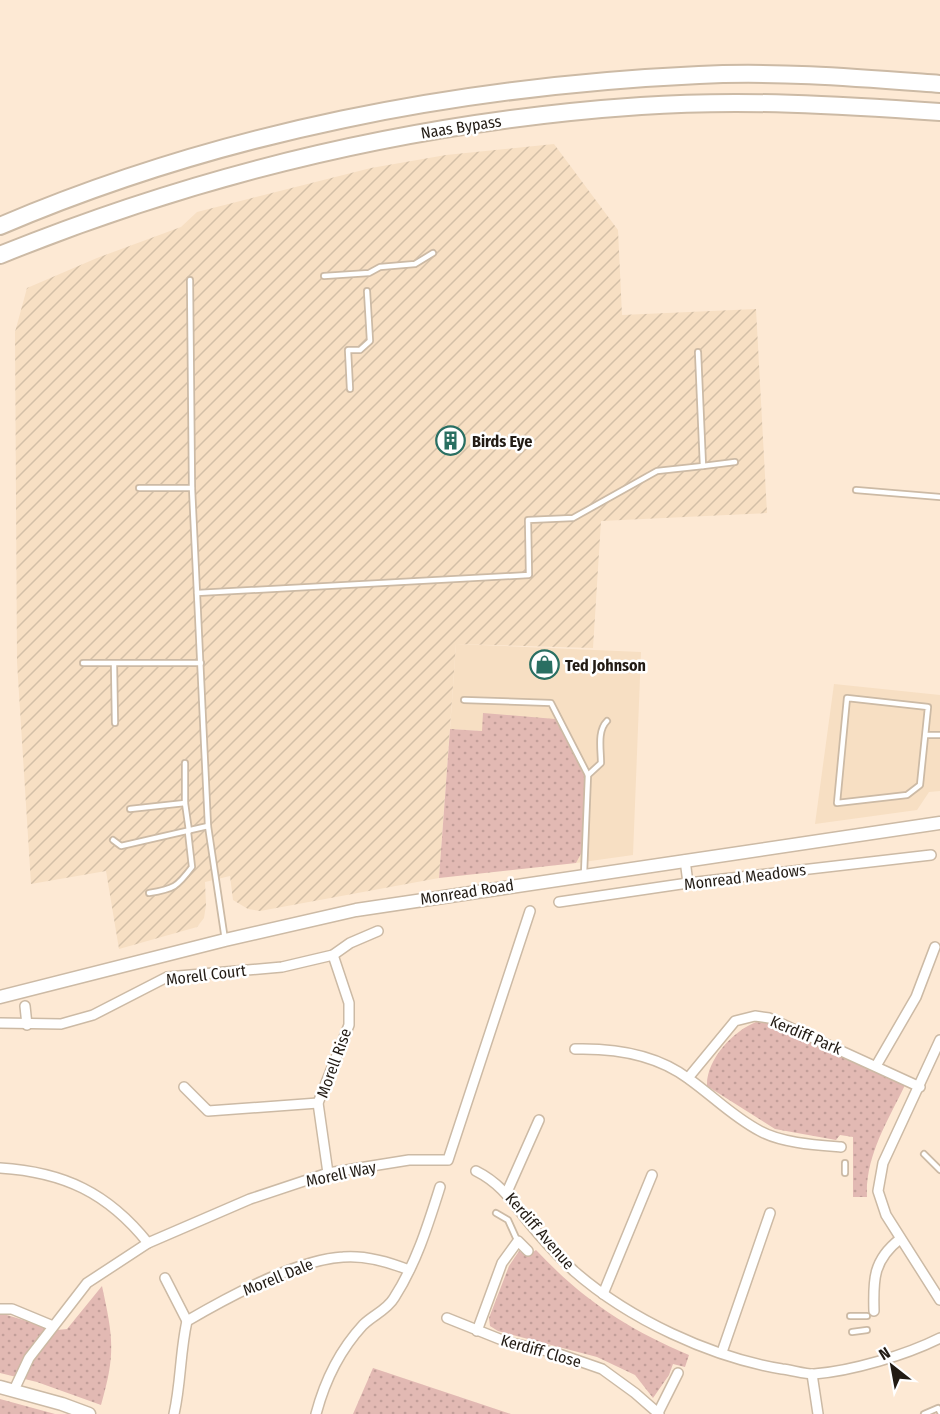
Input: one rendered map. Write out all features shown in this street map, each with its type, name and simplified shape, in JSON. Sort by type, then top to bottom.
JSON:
[{"type":"highway","name":"Naas Bypass","points":[[0,226],[145,172],[303,127],[450,100],[573,84],[701,75],[853,77],[940,84]]},
{"type":"highway","name":"Naas Bypass","points":[[0,255],[71,226],[206,182],[323,151],[474,123],[642,106],[817,104],[940,112]]},
{"type":"street","name":"Monread Road","points":[[0,997],[225,940],[356,910],[584,874],[940,823]]},
{"type":"street","name":"Monread Meadows","points":[[559,902],[688,883],[931,855]]},
{"type":"street","points":[[685,860],[688,883]]},
{"type":"street","name":"Morell Way","points":[[14,1390],[29,1358],[87,1283],[148,1243],[250,1199],[328,1173],[409,1160],[448,1160],[530,910]]},
{"type":"street","name":"Morell Court","points":[[0,1023],[61,1024],[93,1015],[167,977],[282,967],[333,955],[350,943],[378,932]]},
{"type":"street","points":[[876,1066],[916,997],[935,947]]},
{"type":"street","name":"Morell Rise","points":[[328,1173],[318,1103],[349,1025],[349,1004],[333,955]]},
{"type":"street","points":[[25,1006],[27,1025]]},
{"type":"street","name":"Kerdiff Park","points":[[688,1078],[735,1021],[755,1016],[769,1018],[920,1087]]},
{"type":"street","points":[[940,1040],[880,1172],[878,1191],[880,1201],[900,1239],[940,1300]]},
{"type":"street","points":[[575,1048],[606,1048],[645,1057],[688,1078],[719,1105],[762,1132],[802,1143],[841,1147]]},
{"type":"street","points":[[184,1087],[208,1111],[318,1103]]},
{"type":"street","points":[[507,1192],[538,1120]]},
{"type":"street","points":[[0,1168],[28,1170],[67,1180],[100,1198],[127,1217],[148,1243]]},
{"type":"street","name":"Kerdiff Avenue","points":[[476,1171],[507,1192],[532,1226],[573,1270],[603,1294],[653,1325],[722,1352],[765,1366],[812,1374],[882,1360],[922,1347],[940,1338]]},
{"type":"street","points":[[603,1294],[652,1175]]},
{"type":"street","points":[[316,1414],[330,1371],[344,1348],[364,1324],[393,1300],[409,1270],[440,1187]]},
{"type":"street","points":[[722,1352],[770,1213]]},
{"type":"street","points":[[870,1313],[873,1277],[885,1254],[900,1239]]},
{"type":"street","points":[[477,1331],[502,1263],[518,1241],[528,1251]]},
{"type":"street","name":"Morell Dale","points":[[187,1321],[230,1296],[316,1260],[344,1256],[387,1261],[409,1270]]},
{"type":"street","points":[[165,1278],[187,1321],[182,1342],[181,1380],[174,1414]]},
{"type":"street","points":[[0,1309],[12,1310],[53,1326]]},
{"type":"street","name":"Kerdiff Close","points":[[447,1318],[507,1342],[556,1353],[602,1369],[658,1413]]},
{"type":"street","points":[[658,1413],[678,1373]]},
{"type":"street","points":[[812,1374],[818,1414]]},
{"type":"street","points":[[0,1387],[89,1414]]},
{"type":"lane","points":[[324,276],[369,273],[380,267],[415,264],[433,253]]},
{"type":"lane","points":[[190,280],[192,488],[208,826],[225,940]]},
{"type":"lane","points":[[350,389],[348,350],[360,350],[370,341],[367,291]]},
{"type":"lane","points":[[698,352],[703,466]]},
{"type":"lane","points":[[198,594],[529,575],[528,520],[573,518],[657,471],[735,462]]},
{"type":"lane","points":[[139,488],[192,488]]},
{"type":"lane","points":[[856,490],[940,497]]},
{"type":"lane","points":[[83,663],[201,663]]},
{"type":"lane","points":[[114,664],[115,723]]},
{"type":"lane","points":[[847,698],[928,707],[927,735],[920,785],[907,795],[837,803],[847,698]]},
{"type":"lane","points":[[464,700],[551,702],[588,775],[584,874]]},
{"type":"lane","points":[[588,775],[601,763],[601,738],[603,726],[607,721]]},
{"type":"lane","points":[[927,735],[940,735]]},
{"type":"lane","points":[[149,892],[171,889],[179,884],[192,867],[185,802],[185,763]]},
{"type":"lane","points":[[130,809],[185,802]]},
{"type":"lane","points":[[113,840],[121,846],[208,826]]},
{"type":"lane","points":[[924,1154],[940,1170]]},
{"type":"lane","points":[[845,1163],[845,1173]]},
{"type":"lane","points":[[496,1213],[508,1220],[518,1241]]},
{"type":"lane","points":[[850,1316],[870,1313]]},
{"type":"lane","points":[[852,1332],[867,1330]]},
{"type":"lane","points":[[924,1414],[938,1408],[940,1412]]},
{"type":"shaded area","points":[[554,144],[618,230],[622,315],[756,309],[767,513],[601,521],[593,648],[456,644],[439,878],[260,911],[248,909],[233,900],[230,876],[205,882],[204,918],[197,927],[119,949],[106,871],[31,884],[17,662],[15,332],[27,288],[97,258],[181,227],[197,212],[371,168],[446,155]]},
{"type":"shaded area","points":[[456,644],[641,652],[633,855],[576,863],[584,848],[483,714],[483,731],[450,729]]},
{"type":"shaded area","points":[[834,684],[940,695],[940,791],[929,792],[917,810],[815,824]]},
{"type":"shaded area","points":[[483,713],[555,719],[588,782],[583,850],[576,863],[439,878],[450,729],[482,731]]},
{"type":"shaded area","points":[[756,1022],[771,1023],[905,1085],[874,1153],[867,1182],[867,1197],[853,1197],[853,1137],[840,1135],[836,1140],[775,1129],[707,1086],[711,1066],[722,1048],[738,1032]]},
{"type":"shaded area","points":[[536,1250],[553,1268],[606,1311],[645,1335],[689,1355],[685,1367],[673,1364],[669,1375],[653,1398],[635,1375],[597,1357],[498,1331],[490,1326],[489,1318],[509,1266],[519,1251],[527,1256]]},
{"type":"shaded area","points":[[102,1286],[109,1319],[111,1358],[101,1405],[37,1382],[0,1373],[0,1313],[57,1330],[67,1329]]},
{"type":"shaded area","points":[[373,1368],[511,1414],[353,1414]]},
{"type":"shaded area","points":[[0,1399],[55,1414],[0,1414]]},
{"type":"place","name":"Birds Eye","points":[[451,441]]},
{"type":"place","name":"Ted Johnson","points":[[544,665]]}]
